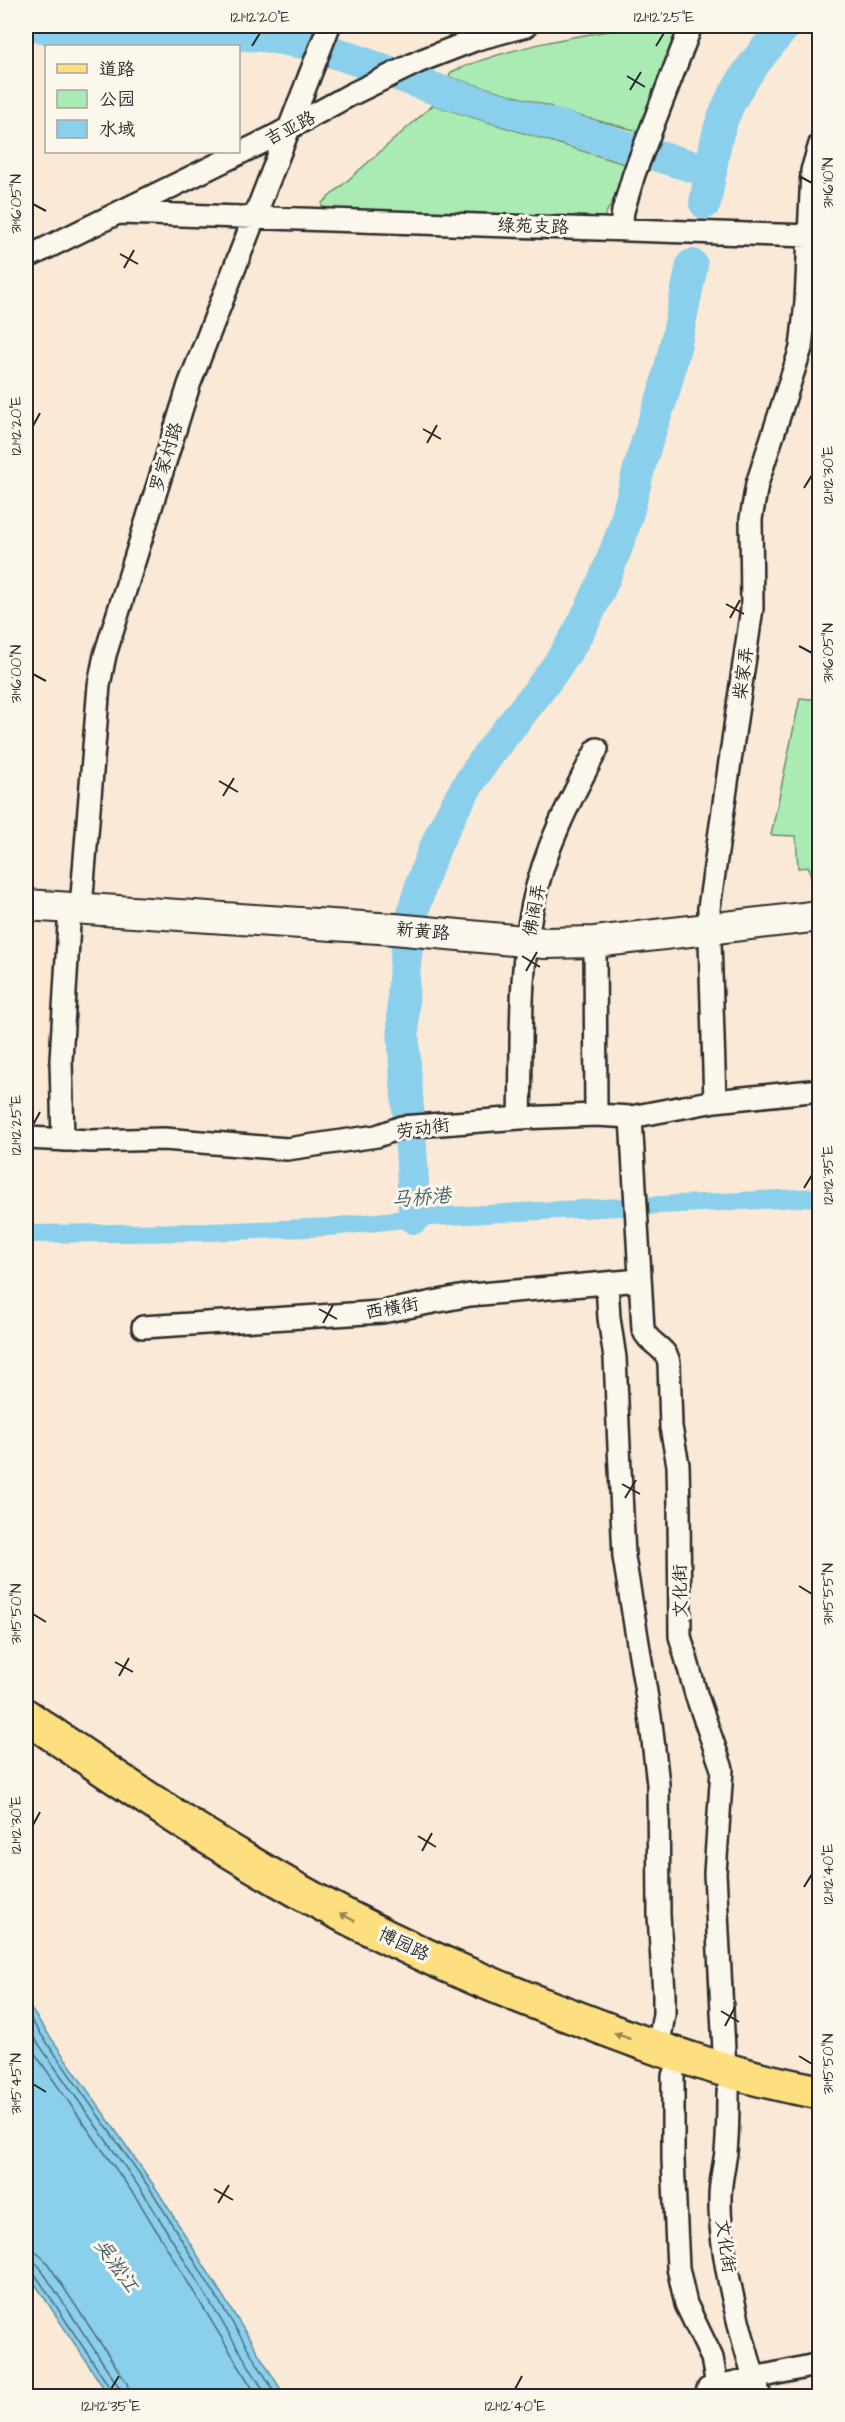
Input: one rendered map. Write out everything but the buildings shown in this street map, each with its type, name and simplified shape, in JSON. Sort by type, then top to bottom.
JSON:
[{"type":"main road","name":"博园路","points":[[26,1716],[180,1820],[348,1918],[665,2063]]},
{"type":"main road","name":"博园路","points":[[26,1741],[170,1837],[340,1938],[536,2026],[727,2081],[819,2114]]},
{"type":"main road","name":"博园路","points":[[727,2081],[819,2092]]},
{"type":"street","name":"吉亚路","points":[[26,258],[420,61],[477,39],[526,26]]},
{"type":"street","points":[[621,229],[623,211],[637,168],[691,26]]},
{"type":"street","name":"罗家村路","points":[[63,1140],[61,1069],[99,685],[105,655],[189,385],[328,30]]},
{"type":"street","name":"柴家弄","points":[[715,1101],[709,930],[713,877],[752,608],[751,519],[757,484],[801,348],[813,230],[812,171],[819,144]]},
{"type":"street","name":"绿苑支路","points":[[120,213],[621,229],[813,230]]},
{"type":"street","name":"佛阁弄","points":[[520,1118],[521,1013],[527,942],[533,905],[550,848],[573,795],[597,749]]},
{"type":"street","name":"新黄路","points":[[26,905],[394,928],[527,942],[595,942],[819,916]]},
{"type":"street","points":[[595,942],[596,1115]]},
{"type":"street","name":"劳动街","points":[[26,1138],[164,1139],[287,1149],[377,1136],[410,1127],[520,1118],[596,1115],[631,1117],[715,1101],[819,1090]]},
{"type":"street","name":"文化街","points":[[631,1117],[643,1329],[645,1336],[663,1349],[669,1363],[671,1427],[678,1465],[680,1507],[680,1636],[696,1694],[722,1769],[716,1873],[727,2081],[720,2210],[733,2293],[760,2397]]},
{"type":"street","name":"西横街","points":[[143,1327],[382,1312],[470,1295],[640,1280]]},
{"type":"street","points":[[607,1284],[615,1358],[624,1557],[651,1724],[658,1784],[659,1915],[664,1992],[665,2063],[673,2160],[678,2268],[686,2304],[712,2358],[710,2391],[753,2377],[819,2364]]},
{"type":"green space","points":[[643,26],[680,26],[642,132],[552,109],[552,107],[449,77],[451,72],[521,48]]},
{"type":"green space","points":[[433,105],[628,165],[618,192],[601,222],[322,213],[322,203]]},
{"type":"green space","points":[[800,698],[819,700],[820,882],[812,883],[809,867],[798,868],[796,836],[771,835]]},
{"type":"water","name":"吴淞江","points":[[26,2002],[157,2190],[285,2396],[109,2396],[26,2270]]},
{"type":"waterway","points":[[39,26],[63,33],[91,37],[204,32],[263,36],[304,43],[441,91],[711,172]]},
{"type":"waterway","points":[[705,203],[719,130],[730,102],[746,75],[785,26]]},
{"type":"waterway","points":[[414,1218],[403,1020],[408,941],[416,902],[437,842],[456,804],[491,751],[537,692],[579,631],[613,558],[663,395],[692,265]]},
{"type":"waterway","name":"马桥港","points":[[26,1234],[208,1232],[330,1227],[414,1218],[820,1197]]}]
